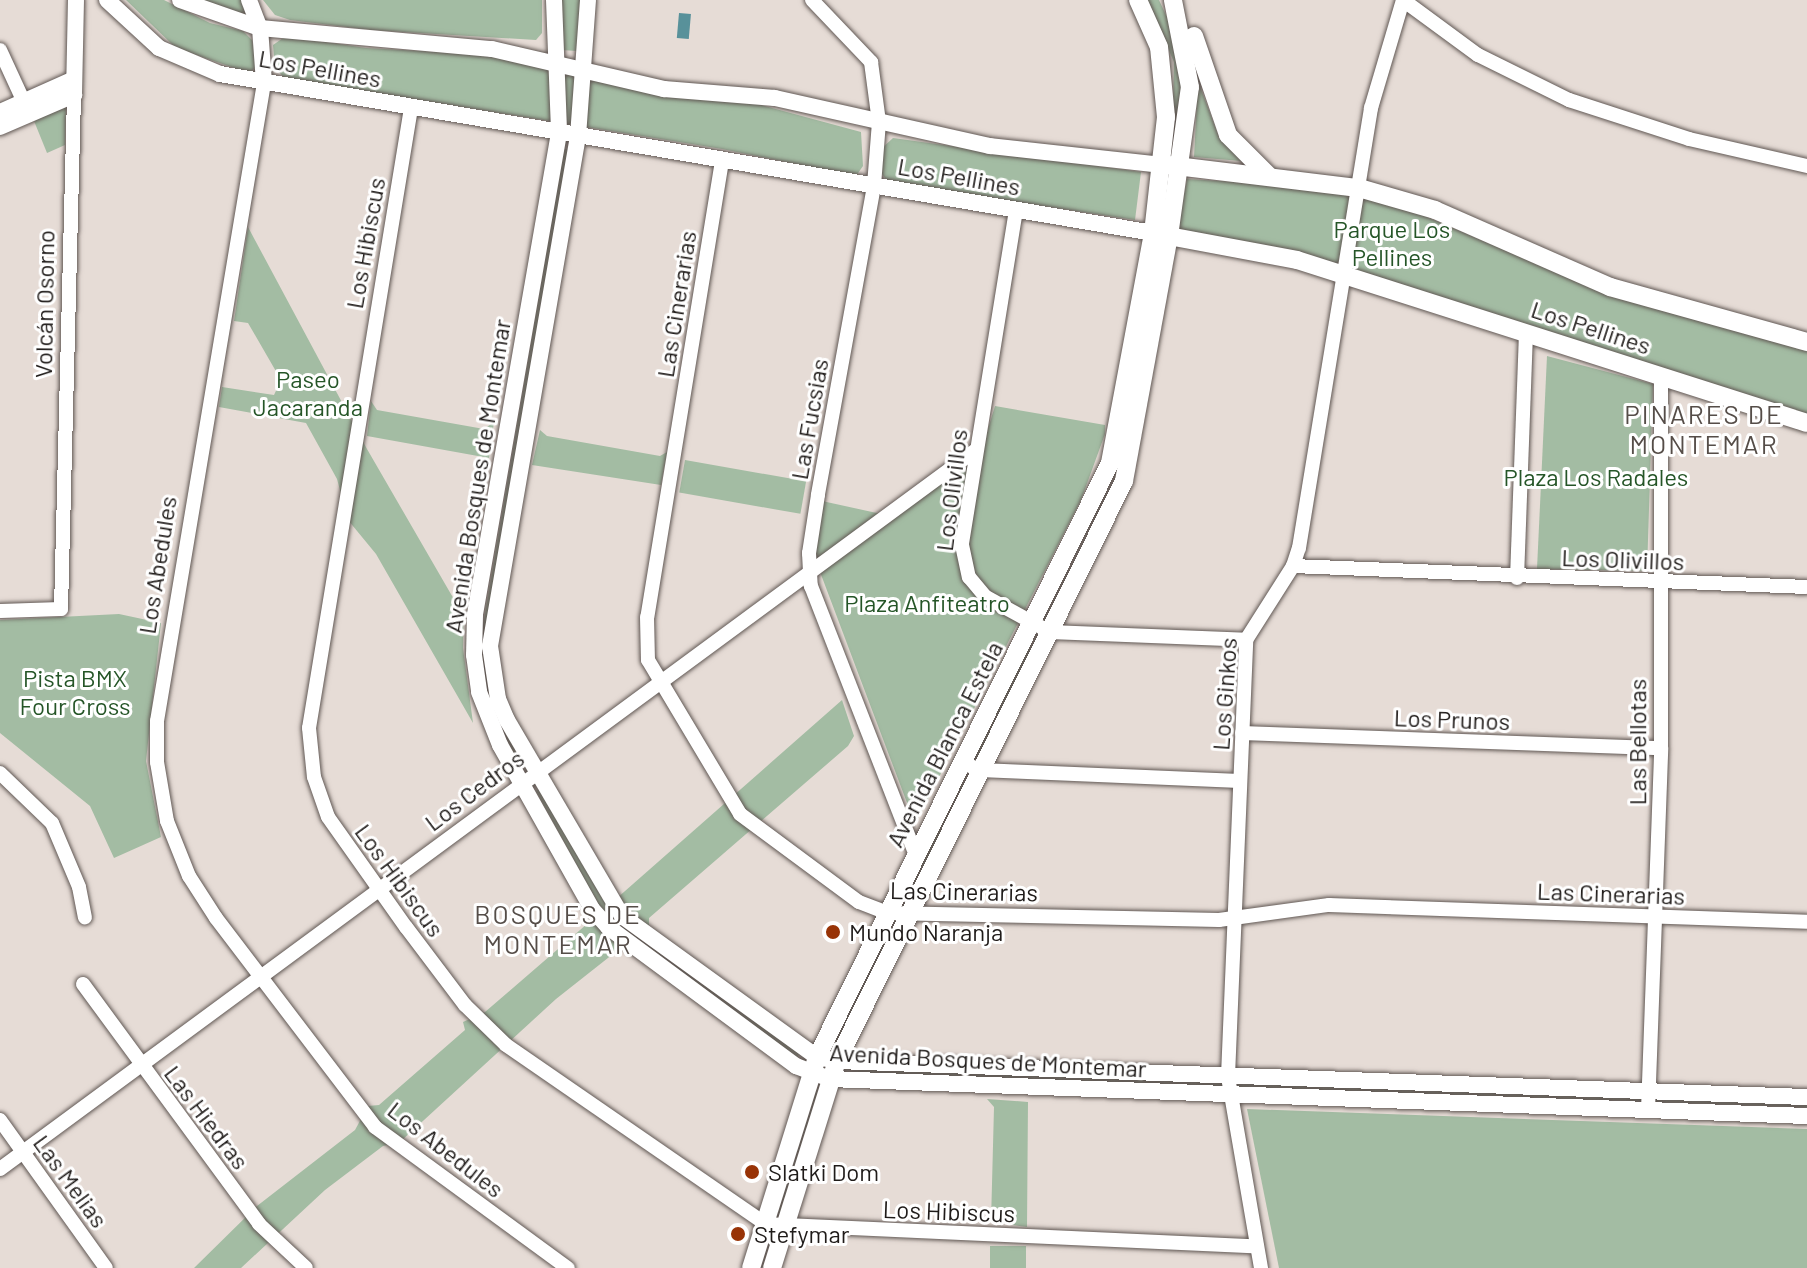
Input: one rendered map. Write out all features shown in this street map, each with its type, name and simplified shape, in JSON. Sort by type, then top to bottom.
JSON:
[{"type":"main road","name":"Avenida Blanca Estela","points":[[1138,0],[1163,68],[1171,166]]},
{"type":"main road","name":"Avenida Blanca Estela","points":[[772,1268],[837,1061],[908,912],[1050,632],[1131,459],[1171,166],[1190,87],[1175,5]]},
{"type":"main road","points":[[1175,5],[1192,31],[1228,135],[1268,175]]},
{"type":"main road","name":"Los Pellines","points":[[1171,166],[1359,188],[1435,210],[1610,287],[1807,342]]},
{"type":"main road","name":"Avenida Blanca Estela","points":[[751,1268],[814,1066],[915,853],[1110,463],[1161,235]]},
{"type":"main road","name":"Los Pellines","points":[[1161,235],[1297,260],[1807,423]]},
{"type":"street","name":"Volcán Osorno","points":[[0,611],[61,609],[76,0]]},
{"type":"street","name":"Los Pellines","points":[[107,0],[131,27],[174,57],[264,83],[1161,235]]},
{"type":"street","name":"Los Pellines","points":[[180,0],[260,28],[492,49],[582,66],[664,89],[775,98],[990,146],[1171,166]]},
{"type":"street","name":"Los Abedules","points":[[249,0],[260,28],[264,83],[184,547],[156,741],[162,801],[180,858],[259,977],[375,1127],[568,1268]]},
{"type":"street","name":"Avenida Bosques de Montemar","points":[[554,0],[553,60],[559,133],[475,615],[479,692],[520,784],[592,909],[608,927],[814,1066],[837,1061],[1807,1097]]},
{"type":"street","name":"Avenida Bosques de Montemar","points":[[588,0],[578,136],[490,646],[498,699],[535,771],[622,916],[830,1079],[1807,1116]]},
{"type":"street","name":"Las Fucsias","points":[[812,0],[871,62],[879,122],[874,186],[818,495],[811,586],[915,853]]},
{"type":"street","points":[[1403,0],[1478,55],[1569,100],[1689,139],[1807,166]]},
{"type":"street","name":"Los Ginkos","points":[[1261,1268],[1228,1076],[1246,640],[1293,566],[1374,95],[1403,0]]},
{"type":"street","points":[[0,50],[26,108]]},
{"type":"street","points":[[0,127],[26,108],[74,87]]},
{"type":"street","points":[[0,112],[26,108]]},
{"type":"street","name":"Los Hibiscus","points":[[411,108],[309,728],[323,805],[379,889],[486,1028],[765,1224],[784,1228],[1257,1246]]},
{"type":"street","name":"Las Cinerarias","points":[[722,161],[645,633],[648,660],[740,814],[859,902],[888,913],[1235,919],[1329,905],[1807,922]]},
{"type":"street","name":"Los Olivillos","points":[[1016,210],[962,545],[965,570],[979,591],[1031,624],[1050,632],[1246,640]]},
{"type":"street","points":[[1517,578],[1526,332]]},
{"type":"street","name":"Las Bellotas","points":[[1648,1110],[1661,748],[1661,375]]},
{"type":"street","name":"Los Cedros","points":[[0,1169],[535,771],[976,450]]},
{"type":"street","name":"Los Olivillos","points":[[1293,566],[1517,578],[1807,587]]},
{"type":"street","name":"Los Prunos","points":[[1242,733],[1661,748]]},
{"type":"street","points":[[961,762],[980,770],[1240,781]]},
{"type":"street","points":[[0,773],[52,823],[79,887],[85,917]]},
{"type":"street","name":"Las Hiedras","points":[[83,984],[259,1224],[306,1268]]},
{"type":"street","name":"Las Melias","points":[[0,1120],[106,1268]]},
{"type":"green space","points":[[126,0],[164,0],[210,23],[243,31],[252,40],[257,66],[249,73],[176,48]]},
{"type":"green space","points":[[200,0],[245,0],[253,22]]},
{"type":"green space","points":[[263,0],[542,0],[542,33],[536,40],[371,30],[290,20],[275,15]]},
{"type":"green space","points":[[562,0],[582,0],[577,51],[561,50]]},
{"type":"green space","points":[[1147,0],[1159,0],[1176,37],[1185,85],[1172,151],[1174,62]]},
{"type":"green space","points":[[286,36],[366,48],[495,55],[750,102],[861,132],[863,166],[856,176],[722,149],[284,78],[275,67],[273,45]]},
{"type":"green space","points":[[1198,81],[1219,137],[1241,161],[1194,157]]},
{"type":"green space","points":[[66,106],[65,145],[47,153],[34,121]]},
{"type":"green space","points":[[893,138],[1141,172],[1135,220],[888,182],[879,170],[881,149]]},
{"type":"green space","points":[[564,149],[570,149],[486,640],[523,761],[520,765],[488,700],[480,644]]},
{"type":"green space","name":"Parque Los Pellines","points":[[1187,179],[1321,187],[1408,209],[1606,293],[1807,351],[1807,414],[1177,232]]},
{"type":"green space","name":"Paseo Jacaranda","points":[[248,227],[367,449],[459,608],[464,607],[463,648],[473,723],[376,554],[348,520],[337,479],[306,423],[219,407],[222,387],[274,395],[281,380],[248,323],[234,321]]},
{"type":"green space","name":"Plaza Los Radales","points":[[1547,356],[1653,384],[1647,571],[1537,569]]},
{"type":"green space","points":[[371,401],[377,410],[484,429],[494,422],[489,458],[367,436]]},
{"type":"green space","name":"Plaza Anfiteatro","points":[[995,406],[1105,425],[1105,434],[1081,500],[915,824],[811,548],[822,501],[895,517],[980,455]]},
{"type":"green space","points":[[540,430],[547,436],[660,456],[667,452],[661,485],[532,465]]},
{"type":"green space","points":[[685,460],[806,481],[800,514],[679,492]]},
{"type":"green space","name":"Pista BMX Four Cross","points":[[119,614],[161,623],[146,761],[161,837],[114,858],[90,806],[0,733],[0,620]]},
{"type":"green space","points":[[1024,646],[1035,651],[984,766],[973,761]]},
{"type":"green space","points":[[842,700],[854,736],[848,746],[649,918],[649,927],[637,936],[799,1053],[797,1059],[632,939],[556,999],[400,1142],[383,1146],[325,1190],[241,1268],[194,1268],[257,1206],[355,1130],[368,1106],[379,1105],[465,1030],[463,1022],[485,1012],[602,911],[536,791],[540,788],[608,906]]},
{"type":"green space","points":[[956,781],[966,784],[905,908],[897,906]]},
{"type":"green space","points":[[894,927],[834,1053],[827,1048],[886,929]]},
{"type":"green space","points":[[858,1068],[1807,1101],[1807,1107],[858,1074]]},
{"type":"green space","points":[[810,1091],[818,1093],[779,1222],[775,1221]]},
{"type":"green space","points":[[987,1099],[1028,1102],[1027,1227],[991,1222],[994,1107]]},
{"type":"green space","points":[[1247,1109],[1807,1129],[1807,1268],[1279,1268]]},
{"type":"green space","points":[[990,1246],[1026,1246],[1026,1268],[990,1268]]},
{"type":"water","points":[[679,13],[691,14],[689,39],[677,38]]},
{"type":"place","name":"Mundo Naranja","points":[[833,932]]},
{"type":"place","name":"Slatki Dom","points":[[752,1172]]},
{"type":"place","name":"Stefymar","points":[[738,1234]]},
{"type":"district","name":"PINARES DE MONTEMAR","points":[[1704,429]]},
{"type":"district","name":"BOSQUES DE MONTEMAR","points":[[558,929]]}]
